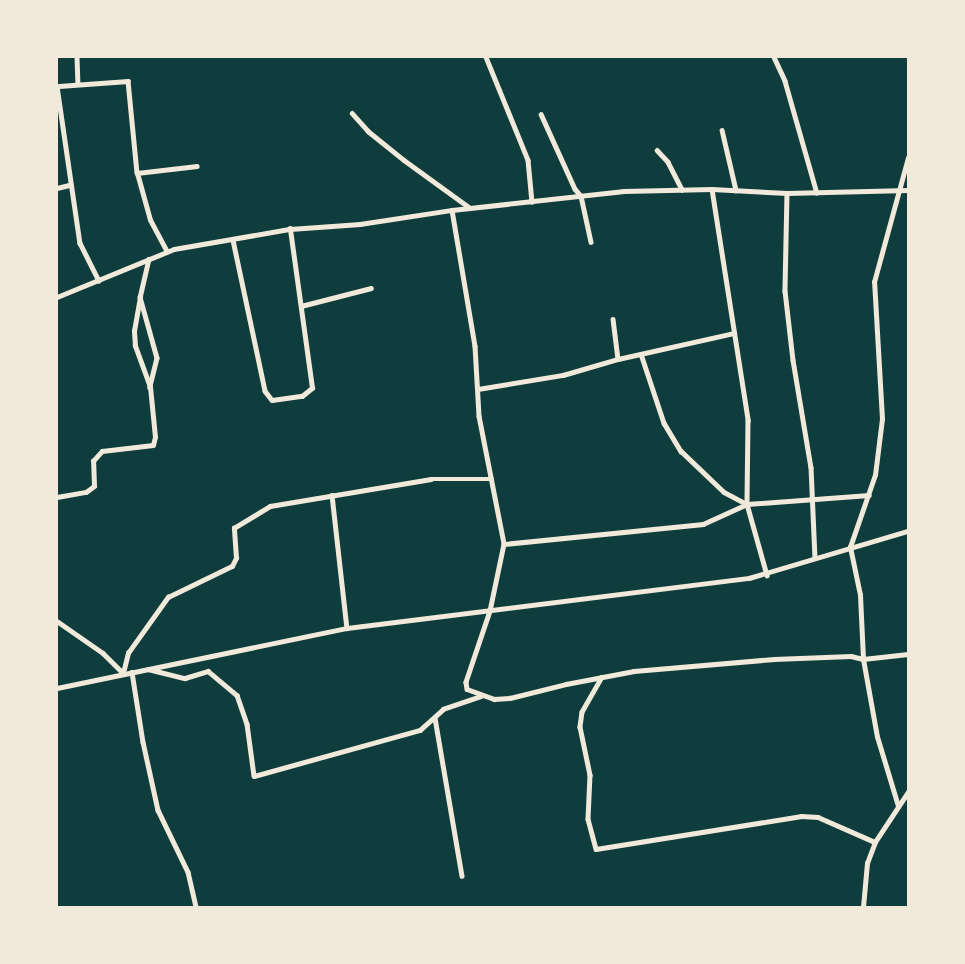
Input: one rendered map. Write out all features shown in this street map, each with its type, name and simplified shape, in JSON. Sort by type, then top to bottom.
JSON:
[{"type":"street","points":[[77,57],[78,82]]},
{"type":"street","points":[[486,57],[528,160],[532,202]]},
{"type":"street","points":[[774,57],[785,81],[817,193]]},
{"type":"street","points":[[99,281],[80,243],[69,185],[68,151],[58,86],[78,82],[128,81],[137,173],[150,220],[167,252]]},
{"type":"street","points":[[352,113],[386,146],[470,208]]},
{"type":"street","points":[[541,114],[575,189],[581,196],[591,242]]},
{"type":"street","points":[[722,130],[736,190]]},
{"type":"street","points":[[657,150],[668,162],[682,190]]},
{"type":"street","points":[[898,806],[877,737],[863,659],[860,595],[850,547],[875,475],[882,419],[874,282],[897,190],[908,158]]},
{"type":"street","points":[[137,173],[197,166]]},
{"type":"street","points":[[57,188],[69,185]]},
{"type":"street","points":[[712,189],[748,420],[747,504],[767,575]]},
{"type":"street","points":[[57,297],[167,252],[290,229],[360,224],[452,210],[581,196],[712,189],[787,194],[908,189]]},
{"type":"street","points":[[787,194],[785,291],[793,360],[811,467],[815,558]]},
{"type":"street","points":[[452,210],[473,327],[479,416],[504,544],[490,611],[466,682],[467,689],[494,699],[510,698],[634,671],[774,659],[851,656],[863,659],[908,654]]},
{"type":"street","points":[[233,240],[265,391],[272,400],[302,396],[312,388],[290,229]]},
{"type":"street","points":[[57,496],[86,492],[94,486],[93,461],[102,451],[153,445],[155,437],[150,387],[135,346],[134,332],[149,259]]},
{"type":"street","points":[[301,306],[371,288]]},
{"type":"street","points":[[140,297],[157,358],[150,387]]},
{"type":"street","points":[[613,320],[618,359]]},
{"type":"street","points":[[478,389],[519,384],[562,375],[618,359],[734,333]]},
{"type":"street","points":[[641,354],[664,423],[681,451],[724,492],[747,504]]},
{"type":"street","points":[[123,673],[128,653],[168,597],[232,566],[236,558],[234,528],[270,506],[431,478],[492,478]]},
{"type":"street","points":[[332,495],[347,628]]},
{"type":"street","points":[[504,544],[703,524],[747,504],[868,495]]},
{"type":"street","points":[[57,688],[347,628],[767,575],[850,547],[908,531]]},
{"type":"street","points":[[57,621],[104,653],[123,673]]},
{"type":"street","points":[[146,668],[185,678],[208,671],[237,695],[247,724],[254,776],[420,730],[452,705],[483,696]]},
{"type":"street","points":[[132,672],[143,742],[158,810],[188,872],[196,907]]},
{"type":"street","points":[[602,677],[582,712],[580,727],[590,775],[588,819],[596,849],[801,816],[829,821],[875,842]]},
{"type":"street","points":[[435,718],[443,749],[462,876]]},
{"type":"street","points":[[863,907],[867,863],[875,842],[908,792]]}]
